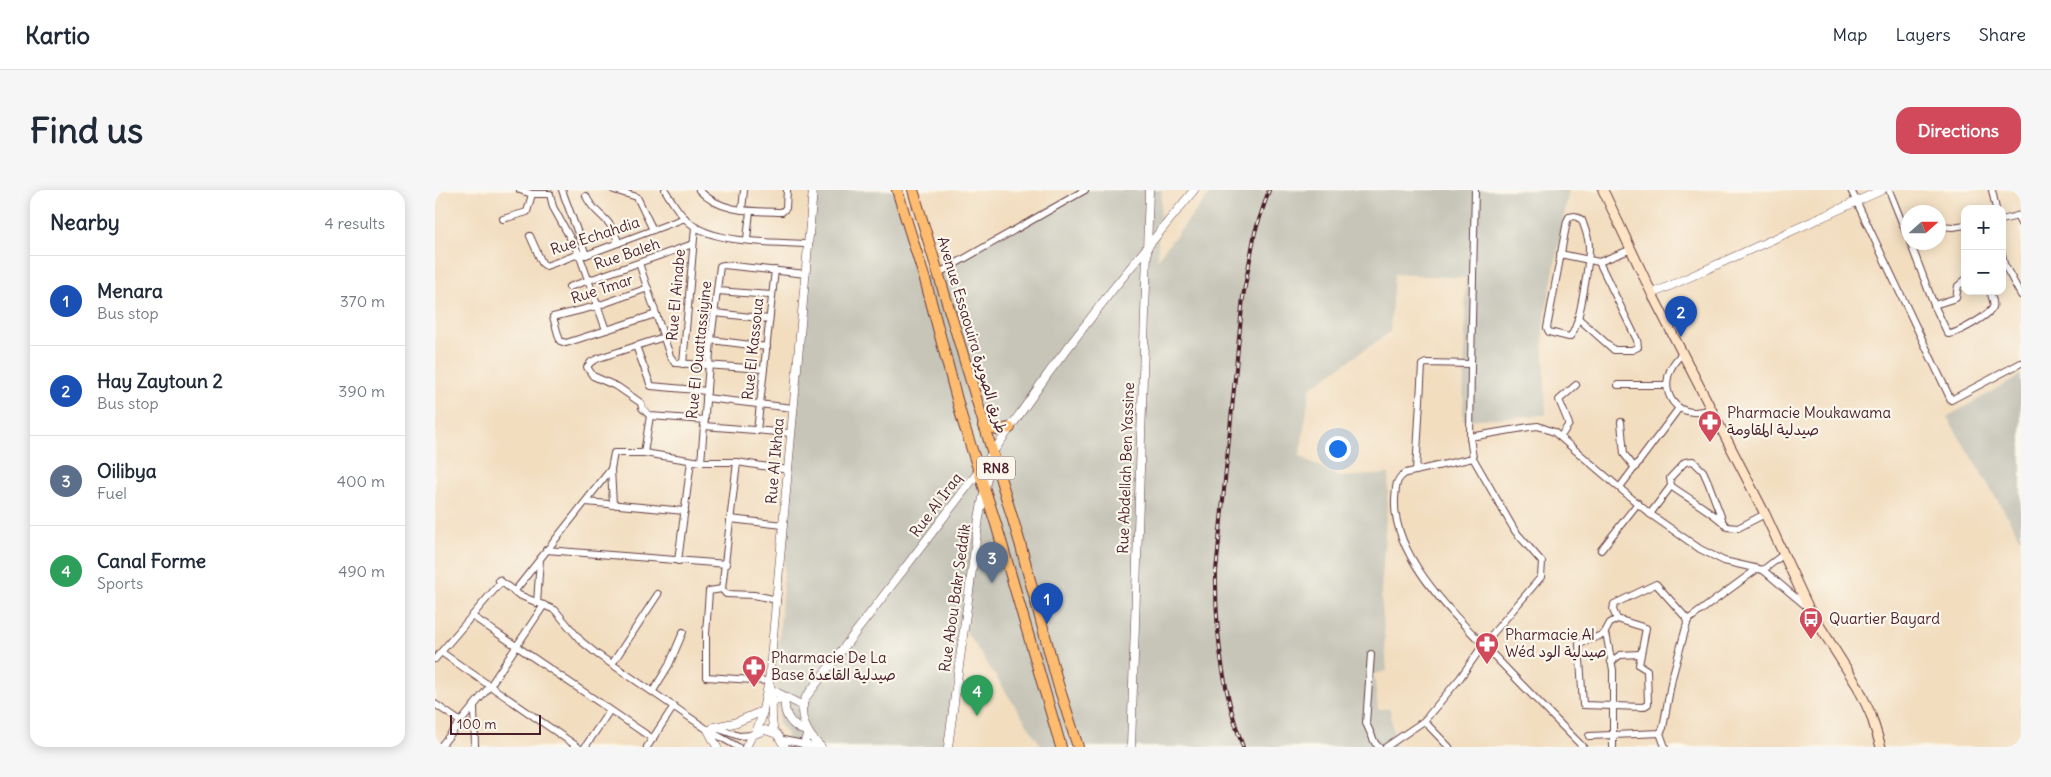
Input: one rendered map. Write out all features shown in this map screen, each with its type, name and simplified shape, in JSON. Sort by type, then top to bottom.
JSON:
[{"type":"main road","name":"Avenue Essaouira طريق الصويرة","points":[[897,190],[1061,747]]},
{"type":"main road","name":"Avenue Essaouira طريق الصويرة","points":[[913,190],[1020,543],[1058,684],[1079,747]]},
{"type":"main road","points":[[1603,190],[1652,294],[1765,514],[1809,608],[1858,687],[1871,715],[1881,747]]},
{"type":"main road","points":[[983,426],[997,430],[1010,428]]},
{"type":"street","points":[[520,190],[523,193],[532,194],[552,193],[553,207],[582,255]]},
{"type":"street","points":[[562,190],[582,255],[587,281],[606,330],[656,314]]},
{"type":"street","points":[[614,190],[637,197],[653,230]]},
{"type":"street","points":[[665,190],[685,218],[695,227],[716,235],[809,244]]},
{"type":"street","points":[[699,190],[716,203],[750,211],[783,211],[787,190]]},
{"type":"street","points":[[742,210],[744,190]]},
{"type":"street","name":"Rue Al Ikhaa","points":[[746,747],[754,734],[763,711],[769,681],[813,190]]},
{"type":"street","points":[[939,272],[1085,190]]},
{"type":"street","name":"Rue Abdellah Ben Yassine","points":[[1131,747],[1149,190]]},
{"type":"street","name":"Rue Al Iraq","points":[[803,706],[806,697],[992,454],[1148,244],[1194,190]]},
{"type":"street","points":[[1387,747],[1424,721],[1460,678],[1483,645],[1541,577],[1543,570],[1542,562],[1515,531],[1473,458],[1470,437],[1475,190]]},
{"type":"street","points":[[1851,190],[1951,400],[2021,362]]},
{"type":"street","points":[[1652,294],[1882,190]]},
{"type":"street","points":[[1889,190],[1901,220]]},
{"type":"street","points":[[1992,190],[1995,205]]},
{"type":"street","points":[[503,219],[527,212],[532,194]]},
{"type":"street","points":[[585,196],[593,208],[611,224],[618,242]]},
{"type":"street","points":[[747,239],[750,211]]},
{"type":"street","points":[[1575,216],[1582,220],[1589,246],[1578,318],[1572,336],[1560,336],[1549,332],[1547,328],[1560,254],[1567,220],[1569,217],[1575,216]]},
{"type":"street","points":[[2006,219],[2019,216],[2021,224]]},
{"type":"street","name":"Rue Echahdia","points":[[530,236],[544,265],[582,255],[685,218]]},
{"type":"street","points":[[1946,226],[1961,226]]},
{"type":"street","name":"Rue El Ainabe","points":[[683,364],[695,227]]},
{"type":"street","name":"Rue Baleh","points":[[569,287],[693,244]]},
{"type":"street","points":[[1560,254],[1599,262],[1632,249]]},
{"type":"street","points":[[1913,250],[1946,333],[1951,334],[1991,310],[1994,304],[1991,295]]},
{"type":"street","points":[[1578,318],[1614,350],[1632,350],[1638,346],[1637,340],[1599,262]]},
{"type":"street","points":[[639,263],[673,361],[683,364],[764,369]]},
{"type":"street","name":"Rue El Ouattassiyine","points":[[701,462],[711,340],[722,265],[806,274]]},
{"type":"street","points":[[2006,269],[2018,283],[2021,295]]},
{"type":"street","name":"Rue El Kassoua","points":[[757,431],[775,270]]},
{"type":"street","points":[[1934,305],[1956,298],[1958,286],[1961,283]]},
{"type":"street","name":"Rue Tmar","points":[[606,330],[562,343],[553,317],[597,306],[648,288]]},
{"type":"street","points":[[718,291],[771,295]]},
{"type":"street","points":[[715,313],[769,318]]},
{"type":"street","points":[[664,337],[595,360],[587,367],[593,376],[619,387],[641,403],[642,408],[650,416],[791,434]]},
{"type":"street","points":[[711,340],[767,348]]},
{"type":"street","points":[[636,346],[651,386],[707,390]]},
{"type":"street","points":[[1682,354],[1669,368],[1667,384],[1670,395],[1679,408],[1688,412],[1698,413],[1710,409]]},
{"type":"street","points":[[1416,471],[1422,365],[1426,363],[1471,364]]},
{"type":"street","points":[[1618,385],[1667,384]]},
{"type":"street","points":[[1561,436],[1569,424],[1559,400],[1576,385]]},
{"type":"street","points":[[706,398],[793,408]]},
{"type":"street","points":[[1620,487],[1679,408]]},
{"type":"street","points":[[644,453],[650,416]]},
{"type":"street","points":[[1621,422],[1624,454],[1635,468]]},
{"type":"street","points":[[1470,437],[1538,426],[1547,428],[1561,436],[1650,514],[1711,555],[1723,561],[1760,570],[1809,608]]},
{"type":"street","points":[[613,505],[611,469],[614,453],[644,453],[701,462],[737,462],[788,470]]},
{"type":"street","name":"Rue Abou Bakr Seddik","points":[[948,747],[985,488],[992,454]]},
{"type":"street","points":[[1473,458],[1400,476],[1396,484],[1395,511],[1398,527],[1406,547],[1423,576],[1446,606],[1583,747]]},
{"type":"street","points":[[678,561],[691,461]]},
{"type":"street","points":[[1650,514],[1671,486],[1670,478],[1677,469],[1685,462],[1693,461],[1703,471],[1727,527],[1735,529],[1765,514]]},
{"type":"street","points":[[737,462],[727,564],[722,589],[726,594],[754,595],[777,600]]},
{"type":"street","points":[[513,592],[611,469]]},
{"type":"street","points":[[1671,486],[1712,515],[1722,519]]},
{"type":"street","points":[[586,502],[685,511]]},
{"type":"street","points":[[1601,550],[1639,503]]},
{"type":"street","points":[[730,519],[783,525]]},
{"type":"street","points":[[545,550],[727,564]]},
{"type":"street","points":[[1660,733],[1663,728],[1672,678],[1689,620],[1784,554]]},
{"type":"street","points":[[440,747],[490,686],[541,604],[541,558]]},
{"type":"street","points":[[435,658],[500,581],[513,592],[555,610],[581,641],[699,723],[738,747]]},
{"type":"street","points":[[1617,619],[1610,624],[1604,634],[1579,644],[1582,703],[1586,706],[1643,707],[1648,704],[1647,670],[1639,666],[1646,628],[1617,619],[1613,610],[1614,604],[1656,584],[1689,620]]},
{"type":"street","points":[[722,589],[712,589],[709,593],[705,634],[706,677],[769,681],[772,690],[771,720],[774,732],[784,744],[804,744],[820,747]]},
{"type":"street","points":[[612,664],[658,594]]},
{"type":"street","points":[[472,616],[653,739]]},
{"type":"street","points":[[653,691],[669,665],[683,632]]},
{"type":"street","points":[[1604,634],[1607,638],[1611,662],[1613,747]]},
{"type":"street","points":[[441,652],[578,747]]},
{"type":"street","points":[[1371,654],[1366,723],[1375,743],[1379,747]]},
{"type":"street","points":[[1611,662],[1621,655],[1640,654]]},
{"type":"street","points":[[772,690],[803,706],[803,719],[808,732],[820,747]]},
{"type":"street","points":[[771,702],[785,698]]},
{"type":"street","points":[[785,698],[787,717],[796,727],[808,732]]},
{"type":"street","points":[[435,704],[461,722]]},
{"type":"street","points":[[474,706],[475,747]]},
{"type":"street","points":[[647,747],[674,706]]},
{"type":"street","points":[[585,747],[610,710]]},
{"type":"street","points":[[711,729],[763,711]]},
{"type":"street","points":[[1424,721],[1449,747]]},
{"type":"street","points":[[711,729],[739,736],[765,730],[774,732]]},
{"type":"street","points":[[711,729],[717,747]]},
{"type":"street","points":[[804,744],[808,732]]},
{"type":"street","points":[[1589,736],[1660,733]]},
{"type":"street","points":[[1660,733],[1665,747]]},
{"type":"shaded area","points":[[811,190],[897,190],[922,276],[1080,190],[1162,190],[1157,259],[1213,190],[1569,190],[1543,327],[1546,415],[1463,420],[1466,278],[1394,274],[1390,332],[1310,388],[1300,456],[1339,477],[1389,474],[1381,593],[1387,671],[1374,674],[1378,709],[1390,709],[1395,747],[1042,747],[962,625],[946,747],[788,747],[787,734],[779,724],[776,685]]},
{"type":"shaded area","points":[[2021,375],[2021,539],[1947,417]]},
{"type":"railway","points":[[1243,747],[1230,704],[1221,661],[1216,571],[1243,297],[1255,232],[1269,190]]},
{"type":"place","name":"Hay Zaytoun 2","points":[[1681,337]]},
{"type":"place","name":"Pharmacie Moukawama صيدلية المقاومة","points":[[1710,443]]},
{"type":"place","name":"Oilibya","points":[[992,583]]},
{"type":"place","name":"Menara","points":[[1047,624]]},
{"type":"place","name":"Quartier Bayard","points":[[1811,640]]},
{"type":"place","name":"Pharmacie Al Wéd صيدلية الود","points":[[1487,665]]},
{"type":"place","name":"Pharmacie De La Base صيدلية القاعدة","points":[[754,688]]},
{"type":"place","name":"Canal Forme","points":[[977,716]]}]
